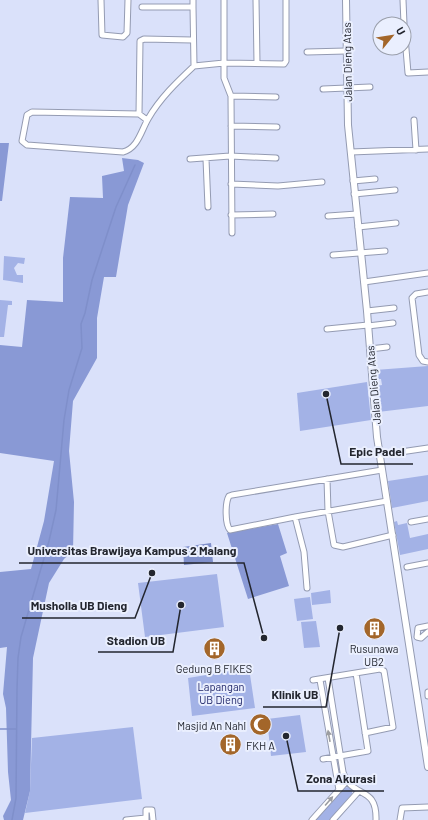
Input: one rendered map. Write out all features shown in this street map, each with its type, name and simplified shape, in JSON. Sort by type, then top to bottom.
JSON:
[{"type":"street","points":[[101,0],[100,29],[102,35],[122,37],[127,33],[128,0]]},
{"type":"street","points":[[193,0],[192,40],[194,66]]},
{"type":"street","points":[[224,0],[224,78],[231,96],[230,184],[232,233]]},
{"type":"street","points":[[256,0],[257,63]]},
{"type":"street","points":[[147,120],[139,114],[32,112],[27,115],[22,141],[27,145],[123,152],[133,146],[147,120],[162,98],[194,66],[224,63],[282,65],[285,63],[286,0]]},
{"type":"street","name":"Jalan Dieng Atas","points":[[346,0],[346,88],[354,194],[367,311],[380,455],[428,767]]},
{"type":"street","points":[[403,0],[404,16]]},
{"type":"street","points":[[142,7],[194,7]]},
{"type":"street","points":[[139,114],[140,41],[144,39],[192,40]]},
{"type":"street","points":[[307,52],[346,51]]},
{"type":"street","points":[[407,56],[408,73],[428,72]]},
{"type":"street","points":[[323,89],[370,87]]},
{"type":"street","points":[[231,96],[276,97]]},
{"type":"street","points":[[414,120],[416,150]]},
{"type":"street","points":[[231,126],[277,127]]},
{"type":"street","points":[[351,152],[428,149]]},
{"type":"street","points":[[190,159],[230,156],[276,158]]},
{"type":"street","points":[[206,159],[208,207]]},
{"type":"street","points":[[353,181],[375,179]]},
{"type":"street","points":[[230,184],[278,186],[322,182]]},
{"type":"street","points":[[354,194],[395,190]]},
{"type":"street","points":[[231,215],[273,214]]},
{"type":"street","points":[[328,216],[357,214]]},
{"type":"street","points":[[358,227],[396,223]]},
{"type":"street","points":[[333,255],[385,251]]},
{"type":"street","points":[[364,282],[428,273]]},
{"type":"street","points":[[428,292],[416,294],[412,298],[419,355],[423,361],[428,362]]},
{"type":"street","points":[[367,311],[394,308]]},
{"type":"street","points":[[327,329],[393,323]]},
{"type":"street","points":[[370,349],[386,347]]},
{"type":"street","points":[[380,455],[428,448]]},
{"type":"street","points":[[382,470],[229,496],[227,501],[228,526],[230,530],[295,516],[387,501]]},
{"type":"street","points":[[327,479],[328,511],[333,542],[337,546],[343,547],[393,535]]},
{"type":"street","points":[[295,516],[304,552],[307,588]]},
{"type":"street","points":[[411,522],[428,519]]},
{"type":"street","points":[[407,567],[428,563]]},
{"type":"street","points":[[428,626],[418,628],[417,637],[421,638],[428,632]]},
{"type":"street","points":[[314,680],[380,669],[385,674],[393,727],[390,729],[366,733]]},
{"type":"street","points":[[323,759],[368,751],[356,673]]},
{"type":"street","points":[[328,678],[346,782],[368,796],[374,802],[376,820]]},
{"type":"street","points":[[320,680],[338,790]]},
{"type":"street","points":[[312,820],[346,782]]},
{"type":"street","points":[[333,820],[359,791]]},
{"type":"street","points":[[400,820],[402,808],[428,807]]},
{"type":"street","points":[[126,820],[146,819],[146,810],[152,810],[153,820]]},
{"type":"green space","points":[[4,256],[25,258],[24,264],[18,263],[14,268],[17,275],[23,275],[23,283],[3,280]]},
{"type":"green space","points":[[0,300],[12,301],[12,305],[8,305],[4,337],[0,337]]},
{"type":"green space","points":[[428,366],[428,406],[378,412],[376,386],[382,385],[381,379],[375,379],[375,370]]},
{"type":"green space","points":[[367,382],[371,420],[300,431],[297,393]]},
{"type":"green space","points":[[428,475],[428,501],[392,508],[388,481]]},
{"type":"green space","points":[[397,521],[398,525],[407,523],[410,538],[428,534],[428,549],[400,555],[394,522]]},
{"type":"green space","points":[[217,574],[224,627],[145,637],[138,583]]},
{"type":"green space","points":[[330,590],[331,603],[312,605],[311,593]]},
{"type":"green space","points":[[310,597],[313,619],[297,621],[294,599]]},
{"type":"green space","points":[[316,621],[320,647],[304,648],[301,622]]},
{"type":"green space","name":"Lapangan UB Dieng","points":[[249,668],[255,708],[192,716],[188,678]]},
{"type":"green space","points":[[300,715],[306,752],[271,756],[267,719]]},
{"type":"green space","points":[[133,727],[142,799],[25,813],[30,791],[32,738]]},
{"type":"green space","points":[[348,787],[352,789],[352,794],[330,820],[315,820],[344,788]]},
{"type":"shaded area","points":[[0,143],[9,143],[2,201],[0,201]]},
{"type":"shaded area","points":[[122,158],[138,160],[144,163],[128,205],[116,277],[104,277],[97,318],[97,358],[73,401],[69,451],[74,502],[73,551],[64,559],[49,583],[33,658],[30,791],[23,820],[4,820],[3,816],[11,800],[8,772],[6,708],[3,694],[7,647],[0,648],[0,572],[31,569],[44,521],[54,461],[0,453],[0,345],[22,347],[27,300],[63,302],[63,258],[70,197],[103,198],[102,176],[124,171]]},
{"type":"shaded area","points":[[278,524],[287,553],[280,556],[289,586],[248,599],[227,533]]},
{"type":"shaded area","points":[[211,543],[213,562],[184,565],[183,547]]},
{"type":"waterway","points":[[12,820],[16,798],[17,689],[18,658],[21,637],[49,541],[56,510],[64,420],[69,390],[82,348],[81,324],[85,313],[92,280],[116,207],[135,165]]},
{"type":"waterway","points":[[0,729],[16,729]]},
{"type":"place","name":"Epic Padel","points":[[326,394]]},
{"type":"place","name":"Musholla UB Dieng","points":[[152,573]]},
{"type":"place","name":"Stadion UB","points":[[181,605]]},
{"type":"place","name":"Klinik UB","points":[[340,628]]},
{"type":"place","name":"Rusunawa UB2","points":[[374,628]]},
{"type":"place","name":"Universitas Brawijaya Kampus 2 Malang","points":[[264,638]]},
{"type":"place","name":"Gedung B FIKES","points":[[214,648]]},
{"type":"place","name":"Masjid An Nahl","points":[[261,725]]},
{"type":"place","name":"Zona Akurasi","points":[[286,736]]},
{"type":"place","name":"FKH A","points":[[230,745]]}]
